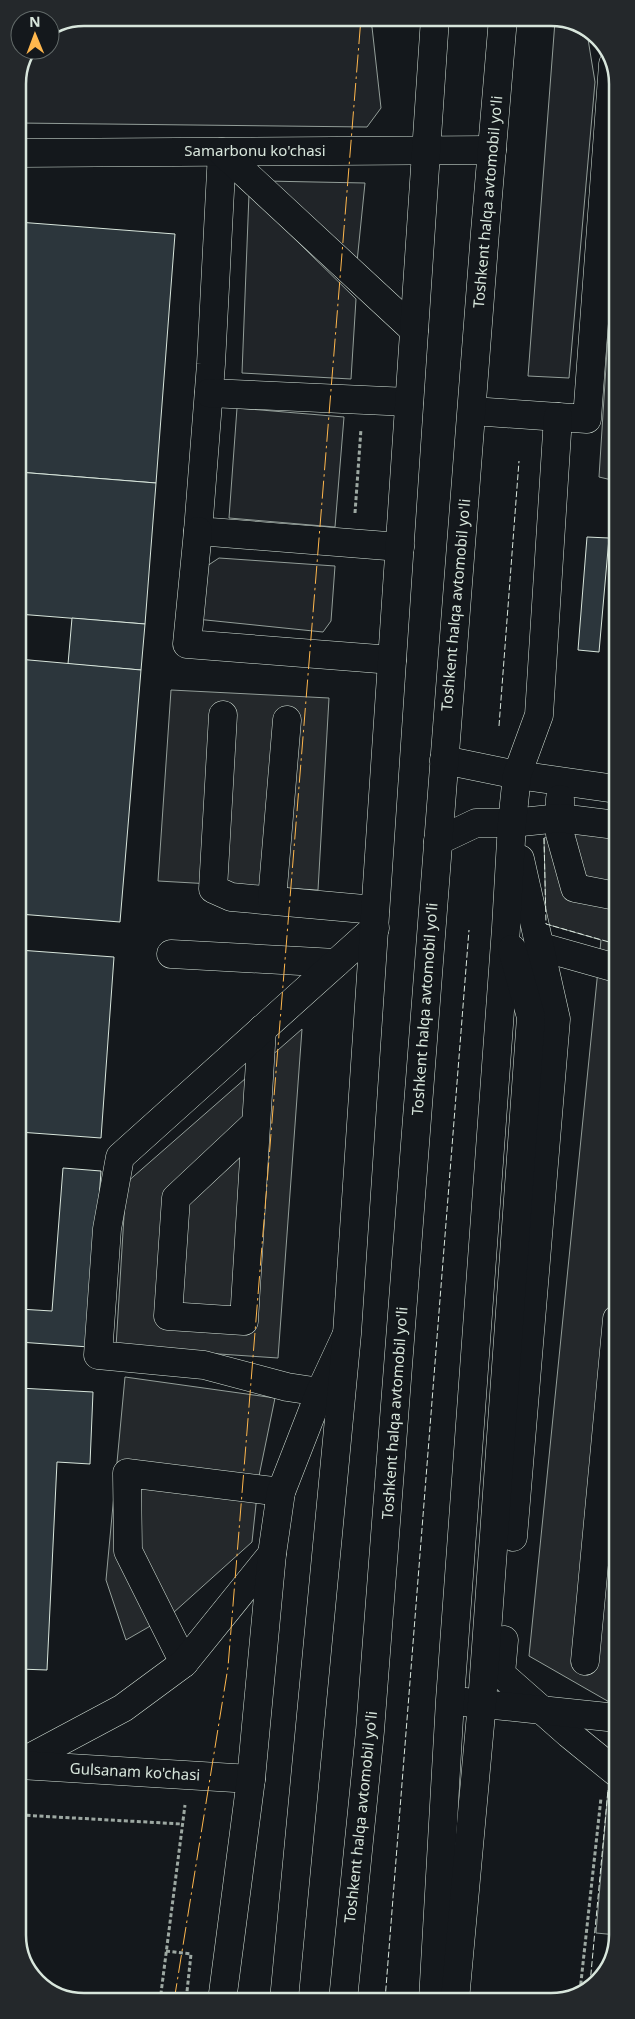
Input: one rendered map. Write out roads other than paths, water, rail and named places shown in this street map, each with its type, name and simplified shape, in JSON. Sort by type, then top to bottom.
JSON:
[{"type":"main road","points":[[285,1993],[348,1334],[434,26]]},
{"type":"main road","name":"Toshkent halqa avtomobil yo'li","points":[[343,1993],[370,1731],[502,26]]},
{"type":"main road","points":[[472,411],[586,418],[609,116]]},
{"type":"main road","name":"Samarbonu ko'chasi","points":[[26,153],[492,150]]},
{"type":"main road","points":[[222,152],[414,330]]},
{"type":"main road","points":[[222,152],[209,393],[187,644],[392,660]]},
{"type":"main road","points":[[209,393],[409,402]]},
{"type":"main road","points":[[434,1993],[450,1700],[512,823],[517,775],[539,716],[558,417]]},
{"type":"main road","points":[[198,531],[400,548]]},
{"type":"main road","points":[[223,715],[213,889],[231,897],[272,900],[375,919]]},
{"type":"main road","points":[[272,900],[287,720]]},
{"type":"main road","points":[[444,760],[517,775],[609,788]]},
{"type":"main road","points":[[560,780],[560,834],[575,888],[609,895]]},
{"type":"main road","points":[[438,841],[476,823],[512,823],[560,818],[609,824]]},
{"type":"main road","points":[[512,823],[538,946],[556,1019],[502,1674],[569,1734],[609,1781]]},
{"type":"main road","points":[[320,1392],[287,1388],[204,1365],[98,1355],[106,1229],[120,1157],[336,963],[375,919]]},
{"type":"main road","points":[[456,1993],[482,1703],[531,1017],[506,928]]},
{"type":"main road","points":[[538,946],[609,966]]},
{"type":"main road","points":[[171,954],[336,963]]},
{"type":"main road","points":[[256,1123],[176,1198],[168,1316],[244,1321],[262,1029]]},
{"type":"main road","points":[[223,1993],[251,1778],[272,1554],[281,1492],[320,1392],[348,1334]]},
{"type":"main road","points":[[585,1661],[609,1404]]},
{"type":"main road","points":[[184,1663],[128,1551],[127,1473],[281,1492]]},
{"type":"main road","points":[[26,1761],[123,1708],[184,1663],[272,1554]]},
{"type":"main road","points":[[450,1700],[609,1717]]},
{"type":"main road","points":[[569,1734],[609,1754]]},
{"type":"main road","name":"Gulsanam ko'chasi","points":[[26,1764],[251,1778]]}]
